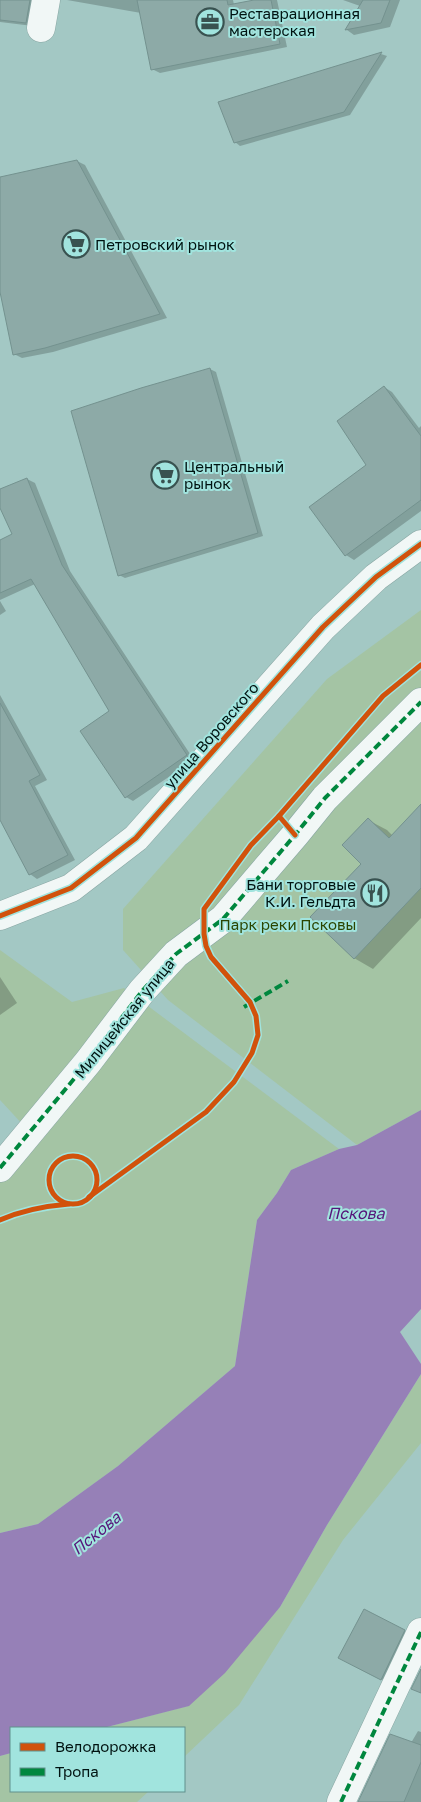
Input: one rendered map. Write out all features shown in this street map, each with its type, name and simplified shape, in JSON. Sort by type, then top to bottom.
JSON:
[{"type":"street","points":[[41,28],[46,0]]},
{"type":"street","name":"улица Воровского","points":[[0,916],[71,888],[136,838],[323,627],[376,577],[421,544]]},
{"type":"street","name":"Милицейская улица","points":[[0,1168],[88,1062],[142,991],[176,954],[223,919],[325,798],[421,702]]},
{"type":"street","points":[[341,1802],[421,1632]]},
{"type":"green space","name":"Парк реки Псковы","points":[[421,610],[421,1110],[357,1145],[168,1000],[123,950],[123,909],[327,679]]},
{"type":"green space","points":[[0,950],[72,1002],[124,988],[339,1149],[291,1170],[257,1220],[235,1366],[118,1466],[38,1524],[0,1533],[0,1152],[25,1127],[0,1100]]},
{"type":"green space","points":[[421,1374],[421,1443],[343,1540],[239,1705],[185,1756],[185,1727],[107,1727],[188,1706],[280,1607],[327,1525]]},
{"type":"green space","points":[[10,1753],[10,1792],[148,1792],[137,1802],[0,1802],[0,1756]]},
{"type":"water","name":"Пскова","points":[[421,1110],[421,1309],[400,1332],[421,1364],[421,1374],[327,1525],[280,1607],[225,1673],[189,1706],[107,1727],[10,1727],[10,1753],[0,1756],[0,1533],[38,1524],[118,1466],[235,1366],[257,1220],[291,1170],[339,1149],[357,1145]]},
{"type":"building","points":[[0,0],[30,0],[26,23],[0,20]]},
{"type":"building","points":[[137,0],[227,0],[228,5],[254,0],[271,0],[280,44],[151,70]]},
{"type":"building","points":[[363,0],[390,0],[381,23],[345,30]]},
{"type":"building","points":[[382,52],[344,112],[234,143],[218,102]]},
{"type":"building","name":"Петровский рынок","points":[[77,160],[160,314],[45,348],[13,355],[0,292],[0,177]]},
{"type":"building","name":"Центральный рынок","points":[[210,368],[258,533],[118,576],[71,411]]},
{"type":"building","points":[[384,386],[421,436],[421,500],[345,556],[309,507],[366,465],[337,421]]},
{"type":"building","points":[[27,478],[62,565],[187,755],[125,798],[80,731],[109,711],[31,579],[0,593],[0,540],[12,534],[0,508],[0,489]]},
{"type":"building","points":[[0,703],[40,775],[29,781],[68,855],[29,875],[0,820]]},
{"type":"building","points":[[421,804],[421,888],[354,959],[310,917],[361,864],[342,845],[368,818],[389,838]]},
{"type":"building","points":[[364,1609],[405,1630],[381,1680],[338,1658]]},
{"type":"building","points":[[421,1669],[421,1693],[411,1689]]},
{"type":"building","points":[[390,1734],[421,1745],[421,1762],[404,1802],[358,1802]]},
{"type":"marked path","points":[[0,1168],[88,1062],[142,991],[176,954],[223,919],[325,798],[421,702]]},
{"type":"marked path","points":[[244,1007],[288,981]]},
{"type":"marked path","points":[[341,1802],[421,1632]]},
{"type":"cycle path","points":[[0,916],[71,888],[136,838],[323,627],[376,577],[421,544]]},
{"type":"cycle path","points":[[295,835],[279,816],[383,696],[421,665]]},
{"type":"cycle path","points":[[89,1197],[206,1112],[234,1082],[252,1053],[258,1035],[256,1016],[250,1002],[211,957],[206,946],[204,934],[204,909],[251,845],[279,816]]},
{"type":"cycle path","points":[[73,1156],[82,1158],[90,1163],[95,1171],[97,1180],[95,1189],[90,1197],[82,1202],[73,1204],[64,1202],[56,1197],[51,1189],[49,1180],[51,1171],[56,1163],[64,1158],[73,1156]]},
{"type":"cycle path","points":[[0,1220],[34,1209],[69,1204]]},
{"type":"place","name":"Реставрационная мастерская","points":[[210,22]]},
{"type":"place","name":"Петровский рынок","points":[[76,244]]},
{"type":"place","name":"Центральный рынок","points":[[165,475]]},
{"type":"place","name":"Бани торговые К.И. Гельдта","points":[[375,893]]}]
